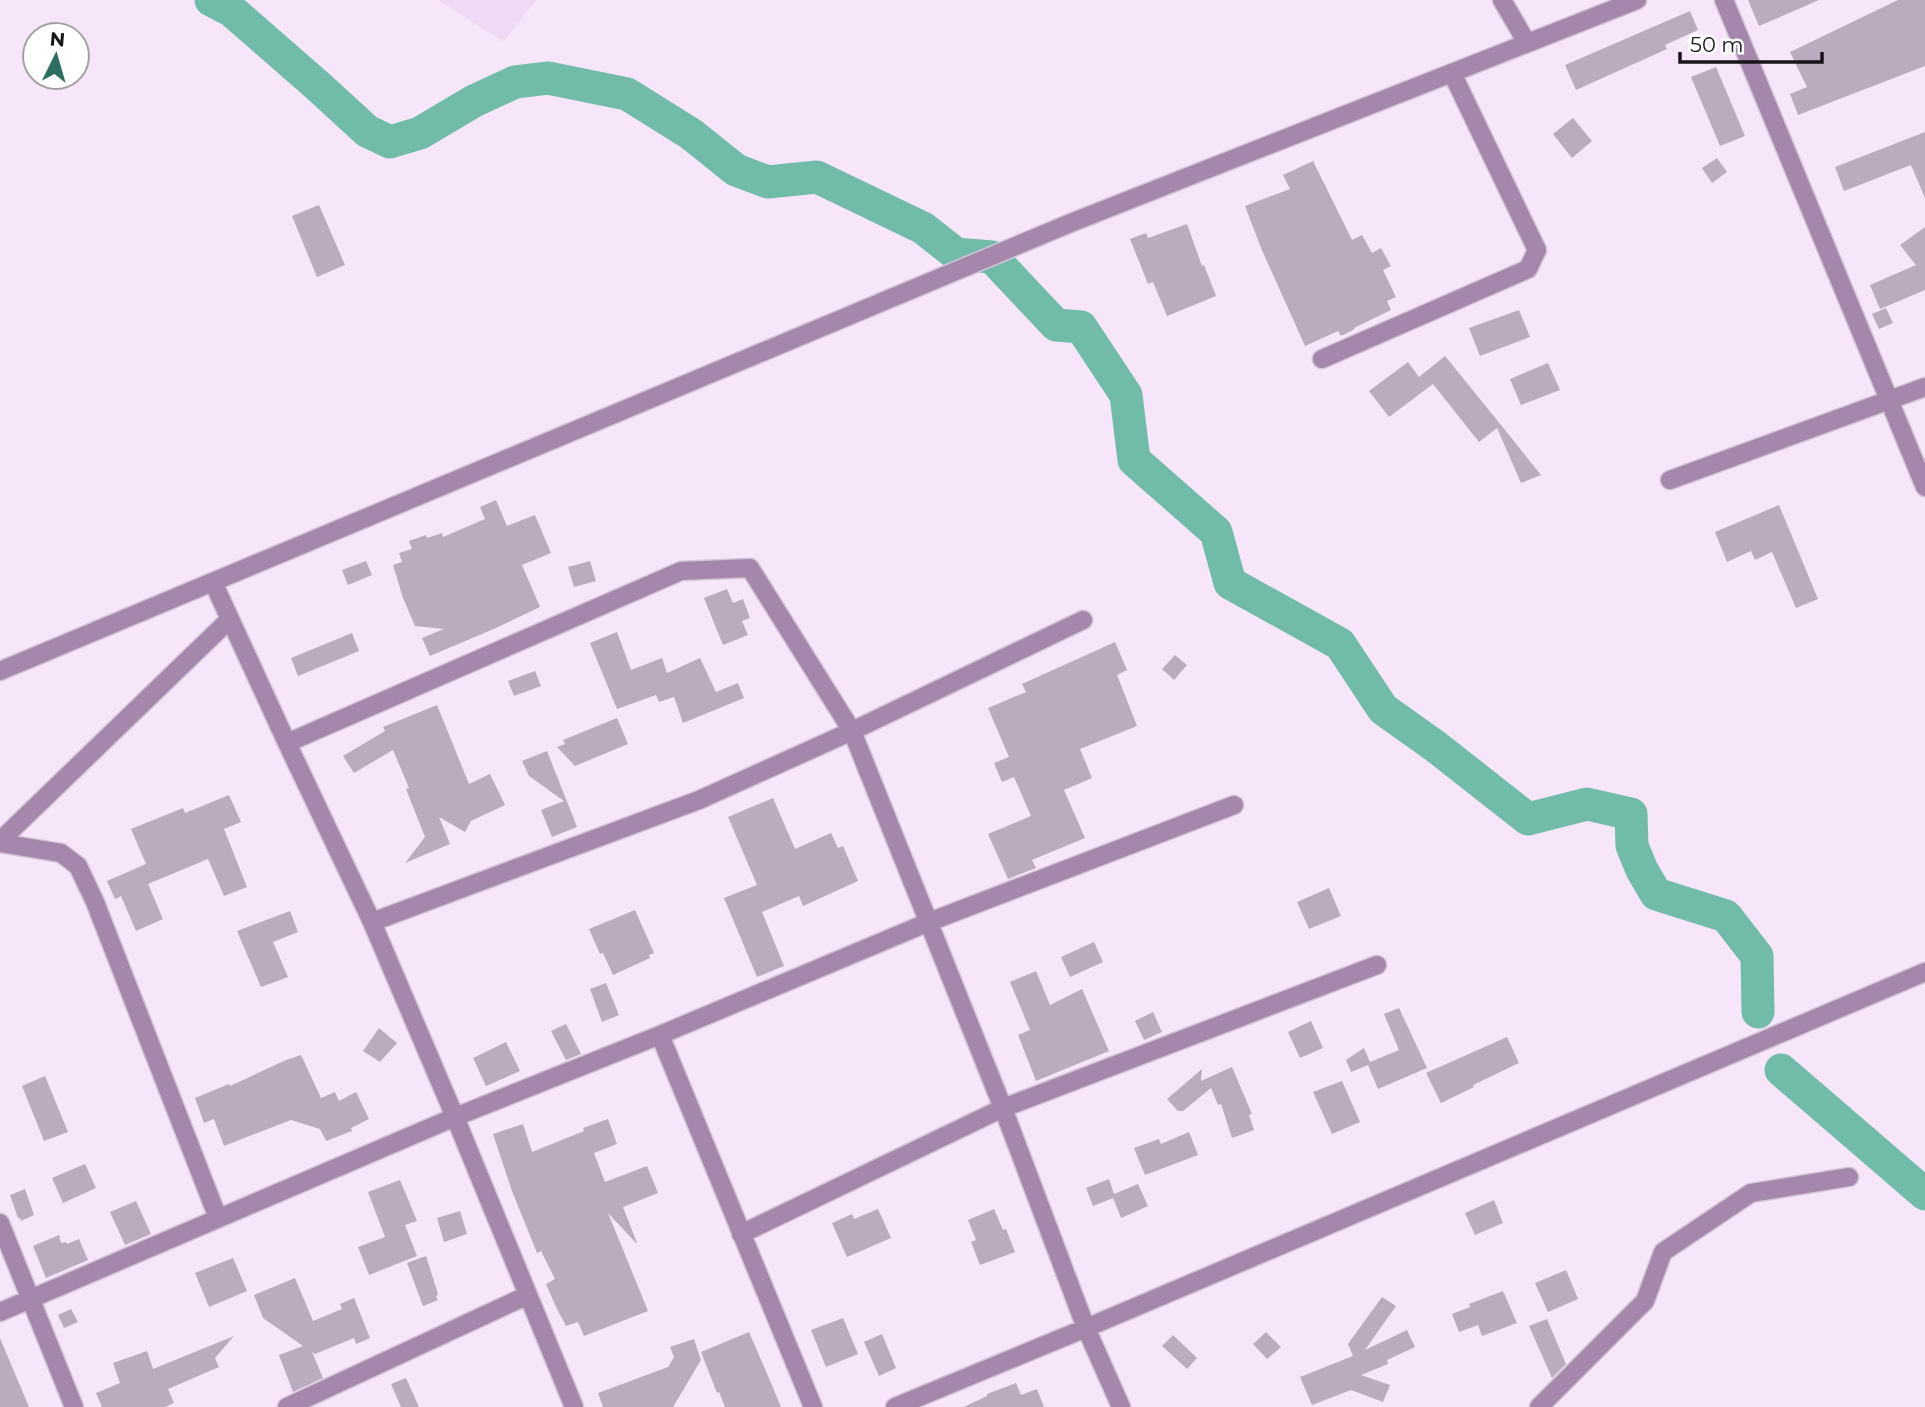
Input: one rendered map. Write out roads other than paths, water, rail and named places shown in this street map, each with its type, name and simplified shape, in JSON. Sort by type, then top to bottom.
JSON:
[{"type":"street","points":[[1502,0],[1528,43]]},
{"type":"street","points":[[0,671],[1073,222],[1637,0]]},
{"type":"street","points":[[1724,0],[1925,487]]},
{"type":"street","points":[[1322,359],[1528,269],[1537,250],[1452,73]]},
{"type":"street","points":[[1670,480],[1925,387]]},
{"type":"street","points":[[287,743],[681,571],[750,568],[852,731],[1003,1108],[1086,1328],[1121,1407]]},
{"type":"street","points":[[214,582],[372,922],[574,1407]]},
{"type":"street","points":[[0,842],[230,619]]},
{"type":"street","points":[[372,922],[699,800],[852,731],[1083,620]]},
{"type":"street","points":[[0,1312],[455,1117],[660,1035],[929,922],[1234,805]]},
{"type":"street","points":[[0,842],[61,853],[78,866],[95,902],[218,1218]]},
{"type":"street","points":[[741,1234],[1003,1108],[1377,965]]},
{"type":"street","points":[[895,1407],[1925,972]]},
{"type":"street","points":[[660,1035],[814,1407]]},
{"type":"street","points":[[1539,1407],[1645,1301],[1663,1252],[1751,1193],[1849,1177]]},
{"type":"street","points":[[0,1223],[74,1407]]},
{"type":"street","points":[[287,1407],[528,1295]]},
{"type":"waterway","points":[[211,0],[232,11],[367,131],[390,142],[420,133],[474,101],[515,82],[548,78],[627,94],[691,134],[736,170],[768,182],[817,177],[923,228],[956,254],[992,257],[1056,325],[1081,327],[1126,395],[1134,460],[1216,532],[1230,583],[1340,644],[1383,709],[1528,819],[1587,804],[1631,814],[1632,846],[1656,894],[1726,916],[1757,956],[1758,1012]]},
{"type":"waterway","points":[[1781,1070],[1925,1194]]}]
